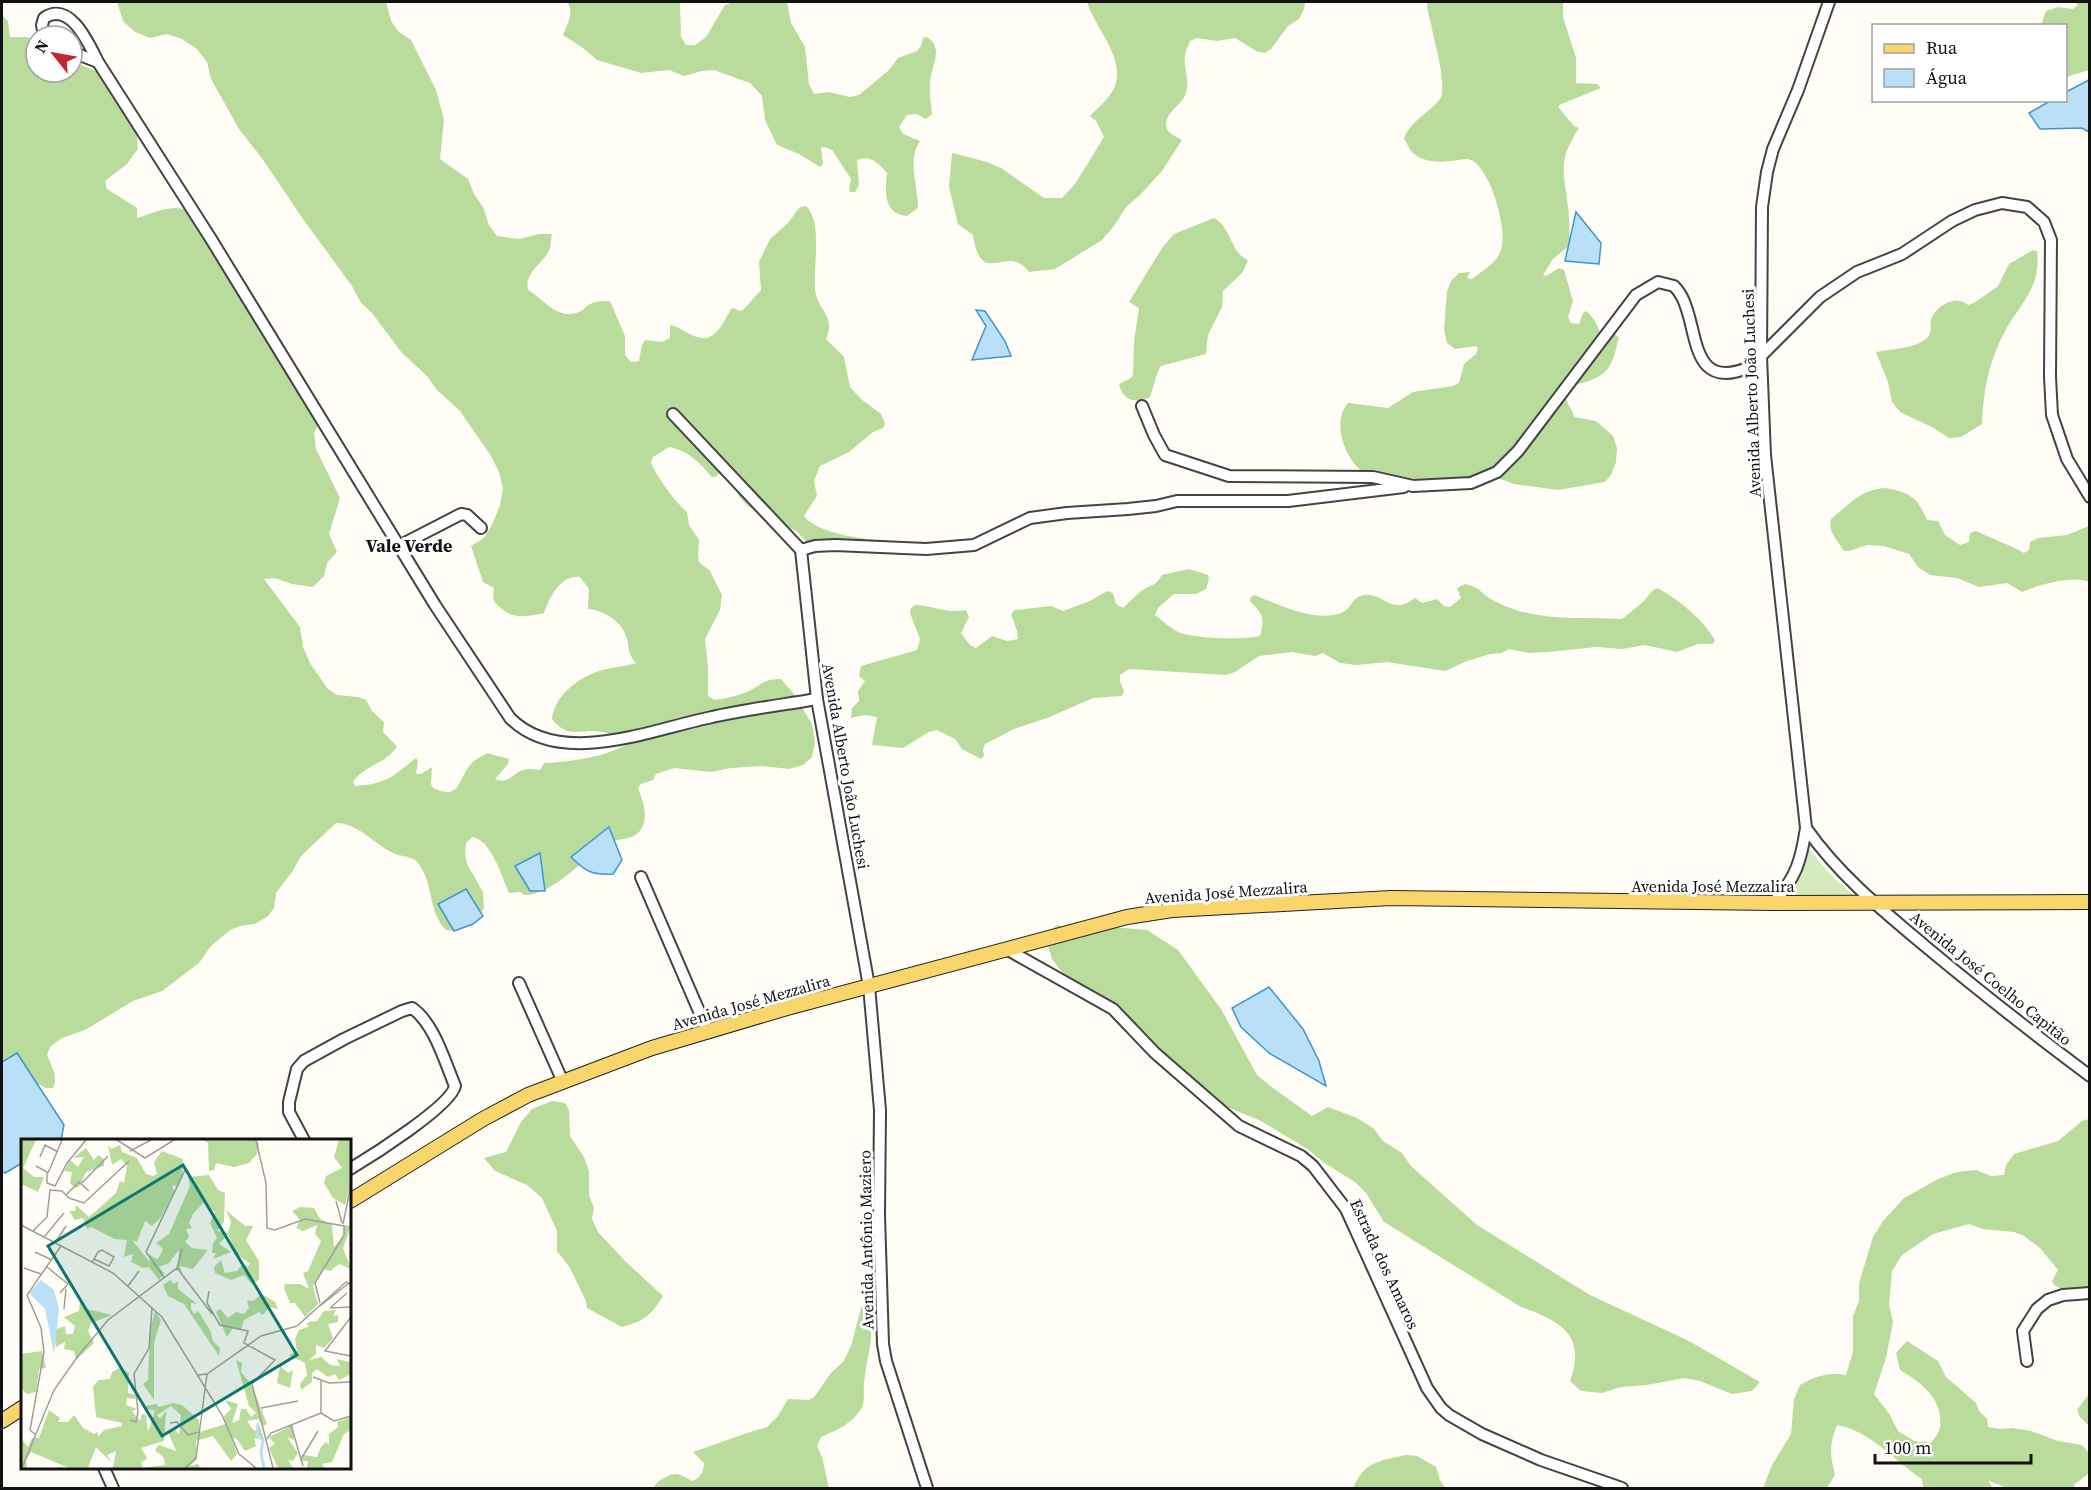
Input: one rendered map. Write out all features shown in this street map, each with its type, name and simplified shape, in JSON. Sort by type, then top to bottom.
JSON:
[{"type":"main road","name":"Avenida José Mezzalira","points":[[351,1200],[483,1119],[528,1095],[652,1048],[948,963],[1008,950],[1127,917],[1172,910],[1391,898],[1773,903],[2090,902]]},
{"type":"main road","points":[[2,1419],[21,1409]]},
{"type":"street","name":"Avenida Alberto João Luchesi","points":[[1806,828],[1765,455],[1761,356],[1762,207],[1773,149],[1798,90],[1829,2]]},
{"type":"street","points":[[42,24],[44,18],[56,13],[63,14],[74,24]]},
{"type":"street","points":[[84,34],[98,62],[211,239],[399,546],[510,718],[525,731],[556,742],[574,744],[617,739],[715,716],[817,699]]},
{"type":"street","points":[[84,57],[98,62]]},
{"type":"street","points":[[673,414],[801,550],[815,546],[835,545],[926,549],[974,545],[1030,518],[1067,513],[1128,509],[1192,500],[1288,501],[1413,486],[1471,483],[1497,472],[1518,451],[1636,295],[1658,282],[1674,286],[1683,298],[1696,349],[1704,362],[1714,370],[1725,373],[1739,372],[1750,367],[1820,297],[1857,273],[1902,254],[1952,221],[1975,210],[2002,203],[2027,207],[2044,222],[2050,240],[2052,415],[2067,459],[2090,497]]},
{"type":"street","points":[[1142,406],[1165,455],[1229,476],[1372,477],[1413,486]]},
{"type":"street","points":[[399,546],[461,514],[467,515],[480,528]]},
{"type":"street","name":"Avenida Alberto João Luchesi","points":[[801,550],[817,699],[869,986]]},
{"type":"street","points":[[1773,903],[1786,890],[1797,872],[1806,828]]},
{"type":"street","name":"Avenida José Coelho Capitão","points":[[1806,828],[1833,864],[1874,903],[1990,1000],[2090,1076]]},
{"type":"street","points":[[641,877],[708,1032]]},
{"type":"street","name":"Estrada dos Amaros","points":[[1008,950],[1113,1009],[1155,1053],[1230,1120],[1255,1135],[1301,1156],[1313,1166],[1346,1209],[1427,1388],[1441,1408],[1482,1434],[1541,1460],[1622,1488]]},
{"type":"street","points":[[519,983],[563,1082]]},
{"type":"street","name":"Avenida Antônio Maziero","points":[[869,986],[880,1110],[879,1226],[883,1344],[902,1413],[927,1488]]},
{"type":"street","points":[[303,1139],[289,1112],[289,1102],[297,1070],[304,1061],[402,1011],[412,1008],[422,1014],[455,1086],[454,1093],[423,1119],[351,1168]]},
{"type":"street","points":[[2027,1361],[2023,1331],[2037,1309],[2048,1300],[2063,1295],[2090,1293]]},
{"type":"street","points":[[105,1469],[113,1488]]},
{"type":"green space","points":[[117,2],[386,2],[391,21],[399,32],[411,40],[436,90],[444,120],[440,159],[468,179],[483,207],[489,225],[497,236],[519,239],[539,234],[552,234],[550,248],[529,278],[528,290],[564,314],[579,312],[595,302],[610,301],[625,336],[625,355],[631,362],[639,361],[645,340],[662,342],[670,338],[670,325],[697,337],[709,337],[722,325],[731,309],[743,310],[761,290],[759,262],[770,239],[788,223],[800,207],[806,206],[811,213],[816,233],[815,288],[816,296],[828,318],[829,331],[826,339],[844,357],[850,387],[861,399],[881,414],[885,424],[883,428],[873,432],[849,452],[820,466],[814,481],[817,496],[804,516],[815,525],[830,532],[900,545],[808,543],[796,531],[749,507],[740,498],[731,481],[720,473],[712,477],[688,454],[669,447],[653,457],[651,462],[657,474],[687,512],[689,525],[699,540],[699,562],[710,571],[722,595],[720,610],[705,639],[708,696],[715,700],[732,697],[767,681],[781,679],[793,693],[812,724],[815,742],[812,757],[803,765],[789,769],[761,766],[711,772],[674,768],[656,774],[653,780],[641,784],[638,788],[645,816],[642,827],[636,835],[609,843],[558,882],[535,894],[509,893],[490,851],[479,839],[472,837],[466,843],[465,854],[467,864],[483,892],[484,908],[475,923],[456,931],[446,930],[437,916],[426,878],[416,861],[393,853],[351,826],[336,823],[301,856],[276,893],[274,908],[268,916],[255,924],[230,930],[211,946],[199,963],[162,991],[133,1001],[85,1030],[62,1038],[50,1047],[47,1055],[54,1072],[55,1084],[53,1088],[46,1088],[20,1074],[2,1076],[2,15],[8,21],[10,37],[24,37],[24,84],[84,84],[84,66],[98,72],[112,85],[136,126],[138,149],[127,164],[105,181],[107,189],[137,208],[137,218],[170,208],[189,212],[237,285],[290,379],[307,391],[323,419],[314,432],[316,449],[340,498],[329,534],[337,552],[327,563],[324,576],[313,587],[292,584],[275,578],[264,579],[300,627],[303,647],[310,663],[327,688],[337,695],[366,700],[372,711],[384,722],[383,732],[397,746],[388,756],[358,776],[353,782],[355,786],[382,781],[416,758],[418,761],[416,774],[421,774],[432,767],[431,784],[433,788],[449,792],[457,787],[472,763],[487,753],[509,759],[508,764],[495,779],[503,781],[525,769],[540,770],[544,763],[587,758],[619,749],[627,744],[628,737],[624,731],[621,738],[602,732],[569,731],[552,719],[557,703],[575,683],[599,671],[636,663],[630,655],[624,631],[616,621],[605,614],[588,609],[589,589],[580,577],[573,577],[561,583],[549,600],[544,613],[527,616],[512,615],[495,602],[494,588],[483,582],[471,546],[484,538],[500,505],[503,489],[499,472],[491,456],[460,411],[402,353],[372,313],[361,303],[352,286],[239,129],[211,79],[207,62],[197,49],[182,39],[167,34],[150,38],[135,32],[123,21]]},
{"type":"green space","points":[[567,2],[680,2],[681,37],[686,45],[695,45],[706,37],[725,5],[734,2],[787,2],[791,23],[805,47],[809,84],[814,94],[828,92],[850,97],[859,95],[889,70],[898,58],[917,51],[923,38],[927,37],[935,46],[936,52],[930,81],[932,114],[926,119],[917,114],[907,115],[899,127],[903,134],[920,141],[914,157],[918,208],[907,216],[893,211],[886,194],[887,173],[878,163],[870,159],[857,160],[859,185],[855,192],[850,192],[851,179],[832,150],[821,148],[823,164],[820,167],[799,154],[777,145],[765,120],[762,96],[750,83],[714,70],[684,76],[669,70],[641,73],[597,60],[563,35],[570,14]]},
{"type":"green space","points":[[1087,2],[1305,2],[1299,19],[1288,26],[1271,49],[1265,53],[1256,51],[1235,38],[1217,41],[1197,38],[1190,41],[1185,60],[1186,93],[1169,115],[1166,124],[1169,132],[1182,140],[1162,171],[1126,207],[1102,240],[1055,269],[1029,272],[1020,264],[1012,261],[989,263],[982,260],[973,235],[958,224],[949,187],[952,153],[1001,168],[1044,198],[1062,198],[1075,184],[1104,137],[1096,121],[1090,116],[1112,92],[1117,69],[1114,57]]},
{"type":"green space","points":[[1427,2],[1563,2],[1563,17],[1576,58],[1576,83],[1597,84],[1601,88],[1559,105],[1574,126],[1579,128],[1567,150],[1564,166],[1570,245],[1553,259],[1543,275],[1546,276],[1559,268],[1564,270],[1573,301],[1568,317],[1571,323],[1579,324],[1583,313],[1587,311],[1601,334],[1615,334],[1619,338],[1613,359],[1605,372],[1599,377],[1567,387],[1552,395],[1566,397],[1574,417],[1596,421],[1613,436],[1617,448],[1616,462],[1611,475],[1605,482],[1558,490],[1514,484],[1495,477],[1435,485],[1363,472],[1356,466],[1342,440],[1341,420],[1348,403],[1388,408],[1413,392],[1459,383],[1464,364],[1476,354],[1478,348],[1476,346],[1455,349],[1447,343],[1444,330],[1447,291],[1451,281],[1459,273],[1470,272],[1467,278],[1472,279],[1493,263],[1499,255],[1503,241],[1500,216],[1492,189],[1480,167],[1468,159],[1442,162],[1424,159],[1413,153],[1404,139],[1412,126],[1436,104],[1442,94],[1440,68]]},
{"type":"green space","points":[[2075,2],[2089,2],[2089,70],[2067,77],[2067,24],[2041,24],[2046,11],[2058,7],[2073,9],[2078,5]]},
{"type":"green space","points":[[1214,218],[1225,228],[1238,252],[1248,261],[1242,273],[1223,291],[1222,307],[1208,335],[1206,354],[1161,366],[1150,397],[1130,400],[1123,394],[1119,384],[1131,378],[1133,374],[1134,342],[1139,308],[1129,302],[1162,248],[1174,234]]},
{"type":"green space","points":[[2033,250],[2037,251],[2036,277],[2032,288],[2007,327],[1993,359],[1985,391],[1982,424],[1961,437],[1949,438],[1900,412],[1892,402],[1888,382],[1876,352],[1922,342],[1929,336],[1933,315],[1941,306],[1952,301],[1968,305],[1974,303],[1998,286],[2009,264]]},
{"type":"green space","points":[[1886,488],[1912,497],[1927,520],[1938,521],[1945,535],[1960,545],[1969,542],[1970,533],[1976,531],[2024,553],[2029,550],[2030,542],[2038,538],[2067,535],[2089,526],[2089,582],[2065,580],[2022,592],[2007,583],[1979,587],[1957,578],[1930,575],[1918,567],[1909,554],[1884,546],[1867,545],[1844,551],[1832,532],[1831,519],[1863,494]]},
{"type":"green space","points":[[1189,569],[1208,575],[1206,589],[1196,594],[1174,594],[1158,608],[1155,615],[1178,632],[1195,636],[1231,638],[1260,636],[1262,617],[1250,601],[1254,595],[1298,611],[1322,616],[1343,612],[1357,598],[1364,595],[1377,597],[1394,605],[1407,603],[1415,598],[1422,603],[1437,599],[1444,606],[1450,607],[1461,598],[1457,588],[1465,584],[1476,588],[1496,602],[1519,611],[1570,618],[1622,619],[1658,588],[1690,611],[1715,640],[1713,644],[1698,644],[1677,652],[1645,645],[1622,649],[1597,647],[1528,653],[1509,649],[1502,653],[1467,661],[1445,671],[1387,662],[1357,665],[1340,663],[1323,653],[1315,656],[1292,652],[1259,656],[1235,672],[1226,675],[1129,669],[1120,675],[1124,691],[1122,696],[1093,698],[1047,718],[1014,729],[985,744],[984,756],[981,759],[962,749],[955,739],[937,730],[929,732],[903,748],[872,745],[877,717],[865,715],[851,718],[852,708],[859,701],[858,691],[865,681],[859,676],[861,666],[917,650],[920,639],[910,613],[911,608],[915,605],[953,611],[966,610],[969,617],[961,633],[970,645],[976,648],[992,636],[1007,641],[1018,639],[1011,614],[1015,610],[1051,606],[1063,611],[1090,601],[1107,591],[1113,593],[1116,604],[1123,608],[1141,591],[1156,583],[1162,575]]},
{"type":"green space","points":[[1809,849],[1830,874],[1855,897],[1789,895],[1803,871]]},
{"type":"green space","points":[[1056,925],[1075,929],[1112,927],[1147,930],[1178,950],[1221,1009],[1257,1075],[1269,1085],[1312,1116],[1328,1107],[1357,1118],[1373,1128],[1383,1141],[1402,1153],[1411,1166],[1477,1225],[1590,1295],[1689,1341],[1760,1382],[1752,1391],[1732,1394],[1700,1381],[1684,1378],[1621,1387],[1602,1393],[1581,1391],[1570,1381],[1575,1352],[1572,1341],[1567,1332],[1558,1324],[1521,1307],[1384,1222],[1366,1193],[1355,1182],[1323,1162],[1309,1150],[1261,1121],[1227,1107],[1179,1077],[1124,1014],[1077,985],[1062,972],[1052,959],[1046,940]]},
{"type":"green space","points":[[552,1101],[565,1103],[569,1110],[570,1136],[584,1157],[589,1171],[589,1195],[594,1208],[592,1219],[598,1232],[663,1296],[647,1316],[630,1325],[622,1327],[587,1308],[586,1301],[570,1268],[557,1251],[557,1231],[542,1198],[527,1185],[495,1171],[484,1158],[506,1152],[521,1122],[532,1109]]},
{"type":"green space","points":[[2089,1119],[2089,1297],[2076,1296],[2054,1285],[2052,1281],[2058,1270],[2040,1248],[2024,1236],[2014,1232],[1983,1229],[1969,1224],[1933,1234],[1902,1255],[1892,1271],[1889,1305],[1893,1322],[1886,1358],[1874,1394],[1890,1415],[1898,1431],[1914,1441],[1931,1443],[1937,1435],[1940,1429],[1940,1417],[1934,1400],[1929,1392],[1900,1370],[1896,1353],[1907,1341],[1938,1361],[1946,1377],[1976,1403],[1979,1411],[1987,1419],[1988,1427],[2031,1431],[2058,1441],[2082,1445],[2089,1453],[2089,1473],[2074,1485],[2075,1488],[2007,1488],[1989,1481],[1992,1488],[1923,1488],[1922,1479],[1882,1448],[1861,1433],[1837,1425],[1831,1450],[1835,1475],[1827,1488],[1763,1488],[1772,1465],[1791,1434],[1794,1399],[1800,1385],[1822,1376],[1846,1375],[1853,1352],[1853,1316],[1859,1301],[1859,1283],[1873,1237],[1883,1221],[1904,1198],[1938,1179],[1957,1172],[1976,1170],[1991,1176],[2004,1175],[2006,1165],[2014,1154],[2058,1141],[2082,1121]]},
{"type":"green space","points":[[863,1305],[868,1306],[871,1326],[863,1405],[850,1422],[821,1437],[817,1446],[829,1488],[654,1488],[656,1483],[672,1475],[678,1474],[692,1481],[695,1480],[701,1474],[704,1463],[693,1452],[767,1427],[778,1416],[788,1399],[809,1400],[814,1397],[831,1373],[843,1362],[851,1346]]},
{"type":"green space","points":[[2089,1394],[2089,1426],[2077,1410]]},
{"type":"green space","points":[[1406,1455],[1417,1456],[1436,1467],[1445,1488],[1353,1488],[1368,1467],[1381,1461]]},
{"type":"water","points":[[2089,80],[2089,132],[2082,128],[2040,129],[2029,113],[2048,102],[2067,102],[2067,91]]},
{"type":"water","points":[[1576,212],[1601,243],[1599,264],[1565,261]]},
{"type":"water","points":[[976,310],[985,311],[1005,341],[1011,356],[972,360],[986,326]]},
{"type":"water","points":[[609,827],[622,860],[613,874],[590,872],[571,857]]},
{"type":"water","points":[[540,853],[545,891],[530,891],[515,866]]},
{"type":"water","points":[[466,889],[483,916],[473,924],[454,931],[438,904]]},
{"type":"water","points":[[1269,987],[1303,1029],[1319,1061],[1326,1086],[1269,1053],[1241,1027],[1232,1008]]},
{"type":"water","points":[[17,1053],[64,1125],[61,1139],[21,1139],[21,1164],[5,1173],[2,1171],[2,1062]]},
{"type":"district","name":"Vale Verde","points":[[409,545]]}]
